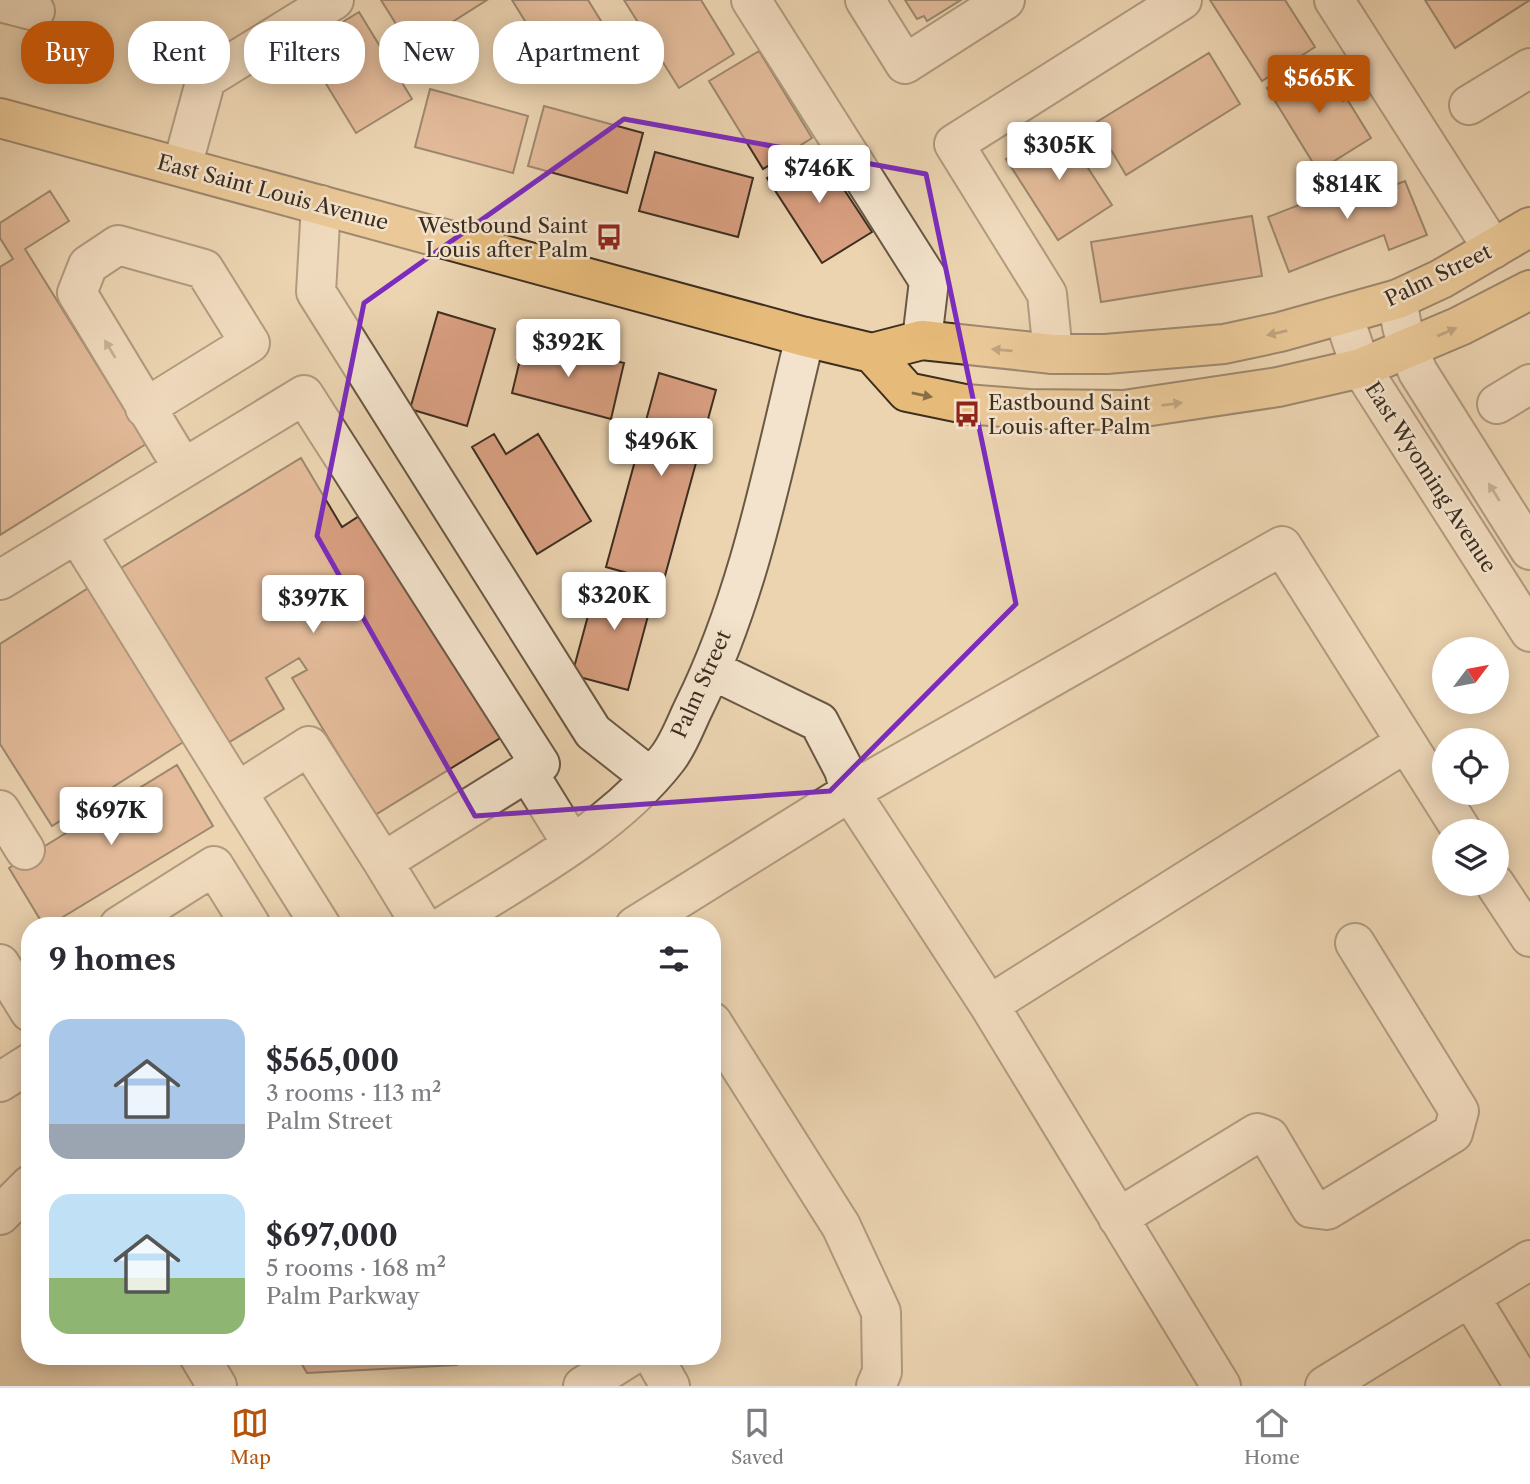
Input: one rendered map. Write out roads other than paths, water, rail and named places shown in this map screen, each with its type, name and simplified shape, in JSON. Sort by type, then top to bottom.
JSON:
[{"type":"main road","name":"East Saint Louis Avenue","points":[[0,118],[872,353],[922,340],[1053,354],[1144,352],[1224,344],[1343,316]]},
{"type":"main road","name":"Palm Street","points":[[1343,316],[1398,299],[1441,279],[1530,227]]},
{"type":"main road","points":[[872,353],[907,392],[965,404],[1029,409],[1124,410],[1278,387],[1361,368],[1460,327],[1530,290]]},
{"type":"street","points":[[0,2],[35,12],[28,0]]},
{"type":"street","points":[[181,167],[206,79],[334,0]]},
{"type":"street","points":[[751,0],[929,281],[922,340]]},
{"type":"street","points":[[865,0],[905,64],[1005,0]]},
{"type":"street","points":[[1053,354],[1047,294],[954,144],[1182,0]]},
{"type":"street","points":[[1334,0],[1493,249]]},
{"type":"street","points":[[1469,105],[1530,68]]},
{"type":"street","points":[[321,205],[316,292],[593,732],[650,777]]},
{"type":"street","points":[[145,408],[250,343],[204,268],[118,245],[88,265],[77,293],[145,408],[183,468]]},
{"type":"street","name":"East Wyoming Avenue","points":[[1398,299],[1400,323],[1408,349],[1423,380],[1530,550]]},
{"type":"street","name":"East Wyoming Avenue","points":[[1343,316],[1361,368],[1530,632]]},
{"type":"street","name":"Palm Street","points":[[458,917],[572,844],[624,805],[669,757],[712,670],[753,548],[805,337]]},
{"type":"street","points":[[1497,404],[1530,384]]},
{"type":"street","points":[[0,580],[304,394],[540,764],[383,863]]},
{"type":"street","points":[[77,534],[315,917]]},
{"type":"street","points":[[654,917],[850,792],[1282,546],[1454,819]]},
{"type":"street","points":[[712,670],[819,722],[844,770],[850,792],[989,1004],[1221,1386]]},
{"type":"street","points":[[989,1004],[1405,743]]},
{"type":"street","points":[[237,792],[309,746],[416,917]]},
{"type":"street","points":[[527,771],[572,844]]},
{"type":"street","points":[[0,810],[25,850]]},
{"type":"street","points":[[133,917],[214,866],[246,917]]},
{"type":"street","points":[[1503,896],[1530,937]]},
{"type":"street","points":[[1118,1218],[1257,1133],[1269,1137],[1311,1208],[1326,1210],[1452,1133],[1458,1111],[1355,943]]},
{"type":"street","points":[[721,1036],[841,1226],[881,1312],[882,1372],[876,1386]]},
{"type":"street","points":[[0,1082],[21,1069]]},
{"type":"street","points":[[0,1215],[21,1194]]},
{"type":"street","points":[[1325,1386],[1530,1260]]},
{"type":"street","points":[[1471,1297],[1524,1386]]},
{"type":"street","points":[[204,1365],[217,1386]]},
{"type":"street","points":[[583,1386],[617,1365]]},
{"type":"street","points":[[658,1365],[670,1386]]},
{"type":"place","name":"Westbound Saint Louis after Palm","points":[[609,237]]},
{"type":"place","name":"Eastbound Saint Louis after Palm","points":[[967,414]]}]
